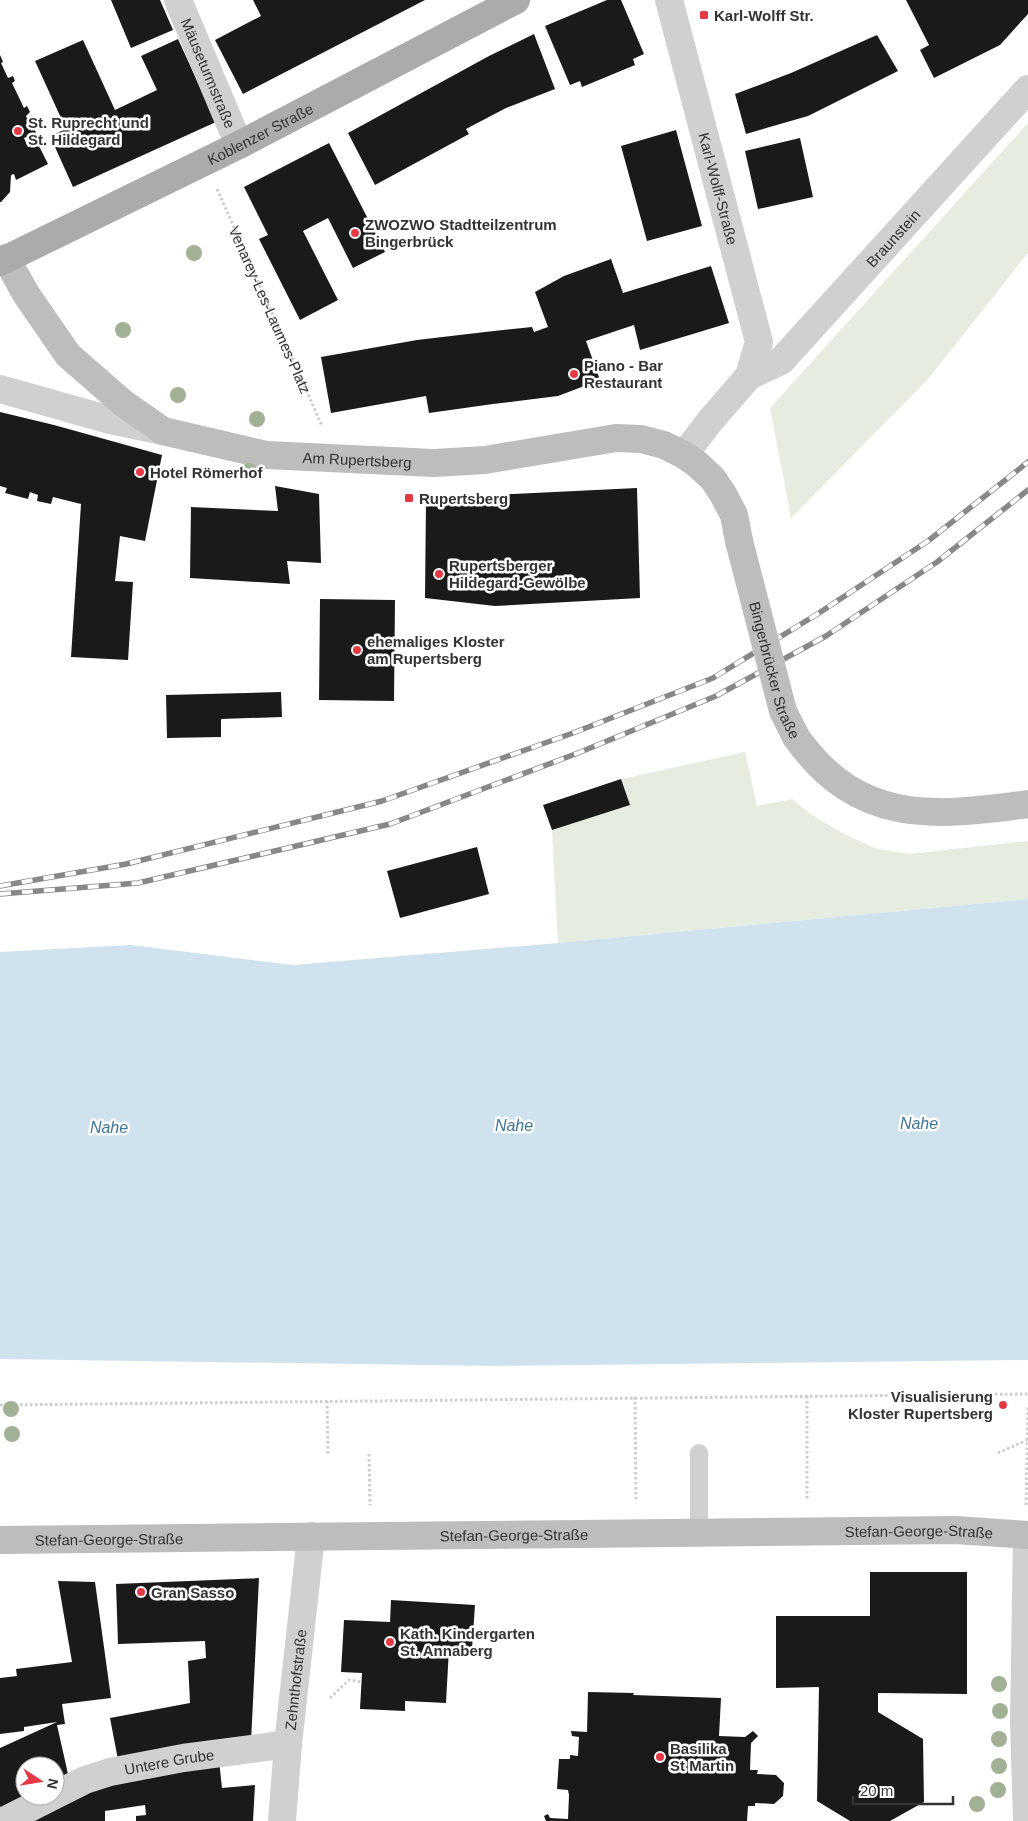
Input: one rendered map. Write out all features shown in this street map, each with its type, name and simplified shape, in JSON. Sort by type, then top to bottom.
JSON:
[{"type":"main road","name":"Koblenzer Straße","points":[[3,260],[239,145],[516,0]]},
{"type":"main road","name":"Am Rupertsberg","points":[[3,260],[68,355],[123,403],[163,431],[266,455],[337,459],[434,463],[485,460],[616,438],[641,439],[664,445],[684,455]]},
{"type":"main road","name":"Bingerbrücker Straße","points":[[684,455],[702,469],[724,494],[734,515],[783,711],[796,737],[816,762],[832,777],[858,794],[894,808],[917,812],[944,812],[986,810],[1028,804]]},
{"type":"main road","name":"Stefan-George-Straße","points":[[0,1540],[955,1530],[1028,1535]]},
{"type":"street","name":"Mäuseturmstraße","points":[[178,0],[239,145]]},
{"type":"street","name":"Karl-Wolff-Straße","points":[[669,0],[759,342],[749,376]]},
{"type":"street","name":"Braunstein","points":[[749,376],[781,361],[1028,89]]},
{"type":"street","points":[[684,455],[710,421],[749,376]]},
{"type":"street","points":[[0,389],[110,420],[163,431]]},
{"type":"street","points":[[1027,1821],[1025,1658],[1028,1535]]},
{"type":"street","name":"Zehnthofstraße","points":[[282,1821],[288,1744],[311,1536]]},
{"type":"street","name":"Untere Grube","points":[[65,1790],[85,1780],[110,1772],[183,1758],[288,1744]]},
{"type":"street","name":"Untere Grube","points":[[4,1821],[34,1806]]},
{"type":"lane","points":[[699,1453],[699,1532]]},
{"type":"path","name":"Venarey-Les-Laumes-Platz","points":[[205,161],[337,459]]},
{"type":"path","points":[[0,1404],[1028,1394]]},
{"type":"path","points":[[806,1396],[807,1531]]},
{"type":"path","points":[[635,1397],[636,1533]]},
{"type":"path","points":[[327,1401],[328,1455]]},
{"type":"path","points":[[1026,1495],[1028,1405]]},
{"type":"path","points":[[998,1452],[1027,1440]]},
{"type":"path","points":[[369,1454],[370,1536]]},
{"type":"path","points":[[330,1698],[350,1680],[362,1682]]},
{"type":"shaded area","points":[[1028,123],[1028,253],[928,379],[791,518],[770,408]]},
{"type":"shaded area","points":[[745,752],[757,806],[792,799],[813,816],[846,835],[877,849],[909,854],[1028,841],[1028,899],[558,943],[552,830],[629,805],[621,779]]},
{"type":"water","name":"Nahe","points":[[1028,899],[1028,1360],[494,1366],[0,1359],[0,952],[131,945],[293,965],[558,943]]},
{"type":"building","points":[[111,0],[160,0],[173,30],[131,48]]},
{"type":"building","points":[[253,0],[425,0],[243,94],[215,40],[261,16]]},
{"type":"building","points":[[607,0],[621,0],[644,54],[633,59],[635,65],[582,87],[580,81],[570,85],[545,26]]},
{"type":"building","points":[[906,0],[1028,0],[1028,14],[1000,45],[934,78],[920,50],[929,45]]},
{"type":"building","points":[[534,34],[555,89],[506,108],[466,129],[469,134],[375,185],[348,133],[489,56]]},
{"type":"building","points":[[877,35],[898,71],[808,116],[746,134],[735,94],[791,73]]},
{"type":"building","points":[[178,39],[216,122],[73,187],[50,136],[66,129],[35,61],[83,40],[115,110],[157,90],[141,56]]},
{"type":"building","name":"St. Ruprecht und St. Hildegard","points":[[0,55],[3,62],[1,63],[8,78],[13,76],[15,81],[12,83],[24,108],[27,106],[30,112],[26,116],[36,133],[34,134],[35,136],[24,138],[28,147],[37,142],[48,164],[16,180],[14,174],[11,175],[10,192],[1,202],[0,202]]},
{"type":"building","points":[[676,130],[702,226],[647,241],[621,146]]},
{"type":"building","points":[[800,138],[813,197],[758,209],[745,151]]},
{"type":"building","name":"ZWOZWO Stadtteilzentrum Bingerbrück","points":[[329,143],[385,252],[353,268],[328,218],[303,231],[338,300],[300,320],[259,239],[268,235],[244,187]]},
{"type":"building","points":[[611,259],[623,293],[711,266],[729,323],[640,350],[634,325],[586,341],[600,380],[558,396],[429,413],[426,396],[331,413],[321,357],[417,340],[485,332],[532,327],[534,332],[548,327],[535,292],[564,276]]},
{"type":"building","points":[[0,412],[162,455],[145,541],[120,536],[115,581],[133,582],[128,660],[71,657],[81,504],[53,497],[51,504],[37,501],[38,495],[30,492],[28,499],[5,493],[7,488],[0,486]]},
{"type":"building","points":[[275,486],[319,494],[321,563],[287,561],[290,584],[190,578],[191,507],[278,511]]},
{"type":"building","points":[[637,488],[640,598],[495,606],[425,598],[426,501],[491,495]]},
{"type":"building","name":"ehemaliges Kloster am Rupertsberg","points":[[320,599],[395,600],[394,701],[319,700]]},
{"type":"building","points":[[281,692],[282,717],[221,719],[221,737],[167,738],[166,695]]},
{"type":"building","points":[[621,779],[630,805],[552,830],[543,805]]},
{"type":"building","points":[[477,847],[489,894],[400,918],[387,871]]},
{"type":"building","points":[[870,1572],[967,1572],[967,1694],[878,1693],[878,1712],[923,1739],[924,1802],[890,1821],[850,1821],[817,1801],[819,1687],[776,1688],[776,1616],[870,1616]]},
{"type":"building","points":[[259,1578],[251,1742],[119,1765],[110,1718],[190,1703],[188,1661],[206,1658],[205,1641],[118,1644],[116,1584]]},
{"type":"building","points":[[58,1581],[95,1582],[111,1698],[62,1704],[65,1724],[57,1725],[64,1756],[15,1756],[15,1802],[2,1810],[0,1806],[0,1748],[57,1722],[24,1727],[24,1731],[0,1734],[0,1678],[17,1676],[16,1669],[72,1662]]},
{"type":"building","points":[[391,1600],[475,1605],[472,1649],[449,1648],[446,1703],[405,1701],[405,1711],[360,1709],[362,1673],[341,1672],[344,1620],[390,1622]]},
{"type":"building","name":"Basilika St Martin","points":[[588,1692],[721,1698],[719,1736],[745,1737],[753,1731],[758,1736],[751,1743],[750,1770],[758,1770],[757,1774],[776,1775],[784,1783],[783,1796],[774,1804],[755,1803],[755,1806],[748,1806],[747,1821],[546,1821],[544,1816],[548,1814],[550,1818],[568,1819],[568,1790],[557,1789],[559,1759],[570,1759],[570,1755],[578,1756],[579,1737],[572,1736],[571,1731],[587,1732]]},
{"type":"building","points":[[219,1760],[222,1788],[255,1785],[253,1821],[136,1821],[136,1816],[146,1815],[145,1805],[105,1811],[105,1821],[24,1821],[51,1806],[65,1806],[65,1798],[73,1794]]},
{"type":"building","points":[[65,1761],[68,1774],[65,1776]]},
{"type":"railway","points":[[0,886],[126,864],[382,801],[573,733],[713,678],[819,613],[928,541],[1028,462]]},
{"type":"railway","points":[[0,894],[138,883],[390,824],[578,753],[716,696],[826,636],[937,562],[1028,490]]},
{"type":"place","name":"Karl-Wolff Str.","points":[[704,15]]},
{"type":"place","name":"St. Ruprecht und St. Hildegard","points":[[18,131]]},
{"type":"place","name":"ZWOZWO Stadtteilzentrum Bingerbrück","points":[[355,233]]},
{"type":"place","name":"Piano - Bar Restaurant","points":[[574,374]]},
{"type":"place","name":"Hotel Römerhof","points":[[140,472]]},
{"type":"place","name":"Rupertsberg","points":[[409,498]]},
{"type":"place","name":"Rupertsberger Hildegard-Gewölbe","points":[[439,574]]},
{"type":"place","name":"ehemaliges Kloster am Rupertsberg","points":[[357,650]]},
{"type":"place","name":"Visualisierung Kloster Rupertsberg","points":[[1003,1405]]},
{"type":"place","name":"Gran Sasso","points":[[141,1592]]},
{"type":"place","name":"Kath. Kindergarten St. Annaberg","points":[[390,1642]]},
{"type":"place","name":"Basilika St Martin","points":[[660,1757]]}]
